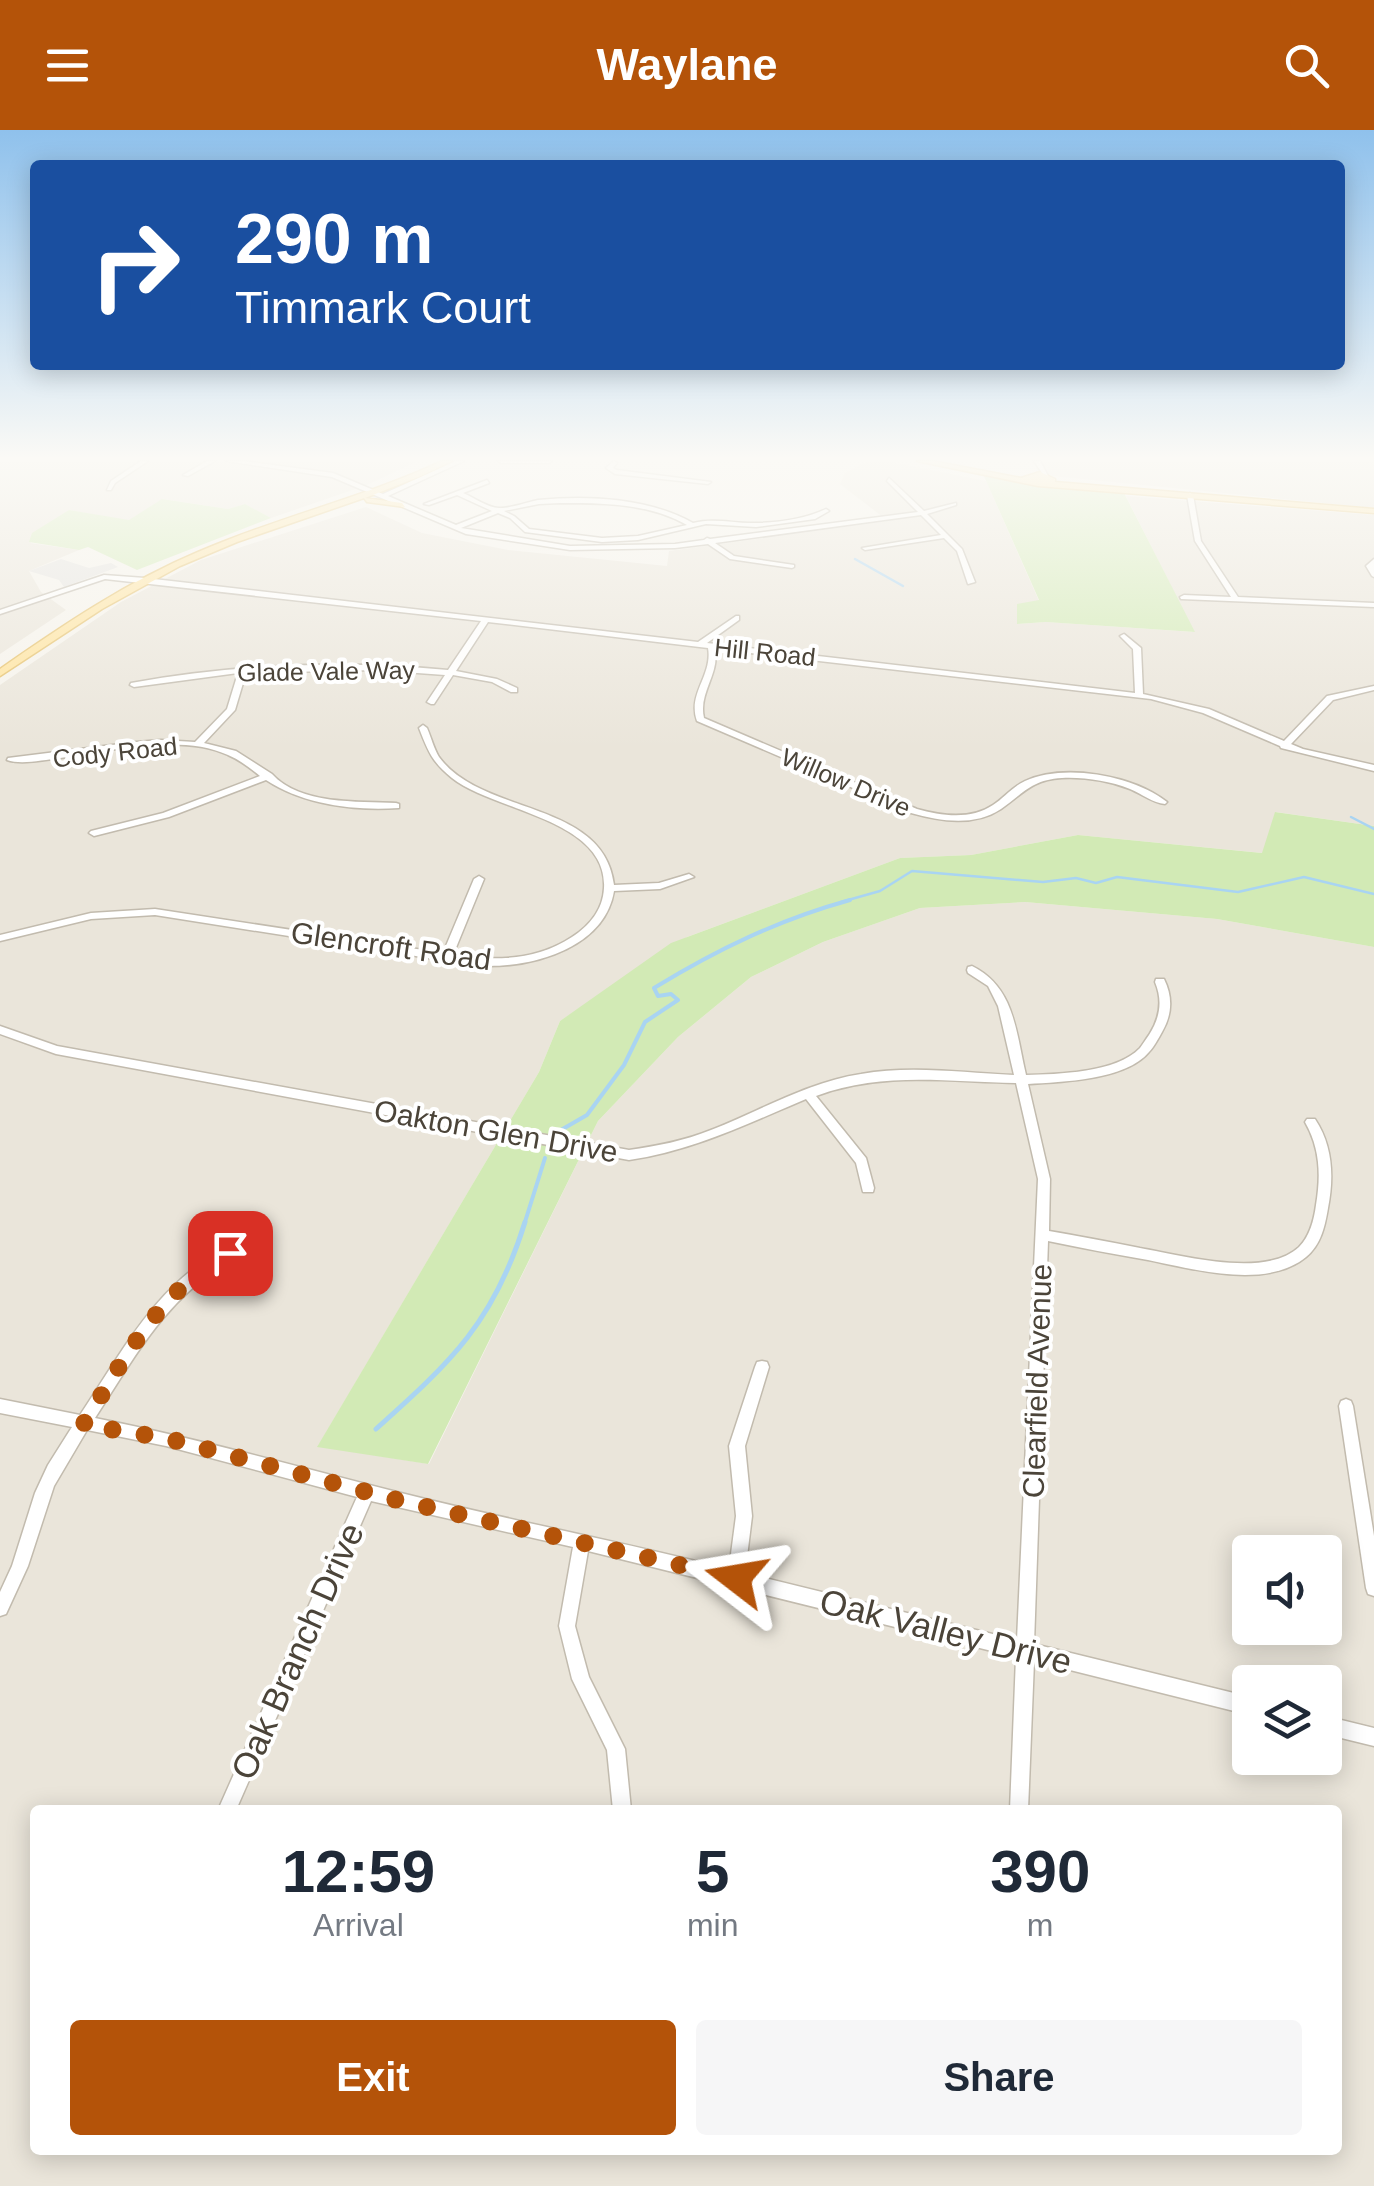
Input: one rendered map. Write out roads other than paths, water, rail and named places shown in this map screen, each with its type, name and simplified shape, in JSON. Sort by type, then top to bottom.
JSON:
[{"type":"main road","points":[[0,662],[131,578],[181,557]]},
{"type":"main road","points":[[0,673],[145,580],[196,557]]},
{"type":"street","points":[[730,557],[792,566]]},
{"type":"street","points":[[962,557],[971,582]]},
{"type":"street","points":[[1209,557],[1236,598]]},
{"type":"street","points":[[1374,561],[1370,566],[1374,575]]},
{"type":"street","name":"Hill Road","points":[[0,612],[100,578],[131,578],[1139,695],[1206,712],[1284,746],[1374,768]]},
{"type":"street","points":[[1184,597],[1374,605]]},
{"type":"street","points":[[698,644],[736,618]]},
{"type":"street","points":[[431,702],[486,620]]},
{"type":"street","points":[[1124,636],[1137,648],[1139,695]]},
{"type":"street","name":"Willow Drive","points":[[711,646],[714,662],[697,705],[700,719],[926,815],[978,815],[1031,782],[1061,776],[1137,789],[1162,802]]},
{"type":"street","points":[[198,744],[231,710],[243,670]]},
{"type":"street","name":"Glade Vale Way","points":[[134,685],[243,670],[450,672],[494,678],[514,690]]},
{"type":"street","points":[[1284,746],[1330,698],[1374,688]]},
{"type":"street","points":[[424,728],[436,760],[456,778],[586,840],[604,861],[610,888],[660,886],[690,878]]},
{"type":"street","name":"Cody Road","points":[[11,760],[63,758],[136,746],[198,744],[234,752],[305,796],[396,806]]},
{"type":"street","points":[[94,833],[166,815],[269,776]]},
{"type":"street","points":[[446,958],[479,879]]},
{"type":"street","name":"Glencroft Road","points":[[0,938],[91,916],[155,912],[446,958],[501,963],[551,952],[580,936],[598,920],[610,888]]},
{"type":"street","name":"Clearfield Avenue","points":[[972,970],[998,991],[1044,1179],[1019,1805]]},
{"type":"street","name":"Oakton Glen Drive","points":[[0,1030],[56,1050],[609,1154],[677,1148],[809,1095],[880,1075],[1093,1076],[1139,1057],[1158,1035],[1166,1004],[1160,982]]},
{"type":"street","points":[[809,1095],[862,1162],[868,1188]]},
{"type":"street","points":[[1043,1234],[1226,1269],[1282,1263],[1309,1246],[1322,1221],[1325,1145],[1311,1122]]},
{"type":"street","points":[[0,1608],[23,1562],[44,1489],[156,1312],[191,1276],[230,1253]]},
{"type":"street","points":[[736,1578],[744,1516],[737,1446],[762,1368]]},
{"type":"street","name":"Oak Valley Drive","points":[[0,1406],[166,1438],[367,1492],[736,1578],[1232,1702]]},
{"type":"street","points":[[1346,1406],[1374,1588]]},
{"type":"street","name":"Oak Branch Drive","points":[[229,1805],[367,1492]]},
{"type":"street","points":[[582,1542],[567,1626],[581,1678],[616,1750],[622,1805]]},
{"type":"street","points":[[1342,1728],[1374,1736]]},
{"type":"waterway","points":[[855,559],[903,586]]},
{"type":"waterway","points":[[1351,817],[1374,829]]},
{"type":"waterway","points":[[841,902],[880,891],[912,871],[1043,882],[1076,878],[1096,883],[1117,877],[1238,892],[1304,877],[1374,894]]},
{"type":"waterway","points":[[549,1148],[554,1134],[587,1115],[624,1065],[645,1022],[678,1000],[671,994],[658,996],[654,988],[749,937],[850,900]]},
{"type":"waterway","points":[[524,1224],[545,1158]]},
{"type":"waterway","points":[[376,1429],[467,1338],[499,1287],[524,1224]]}]
